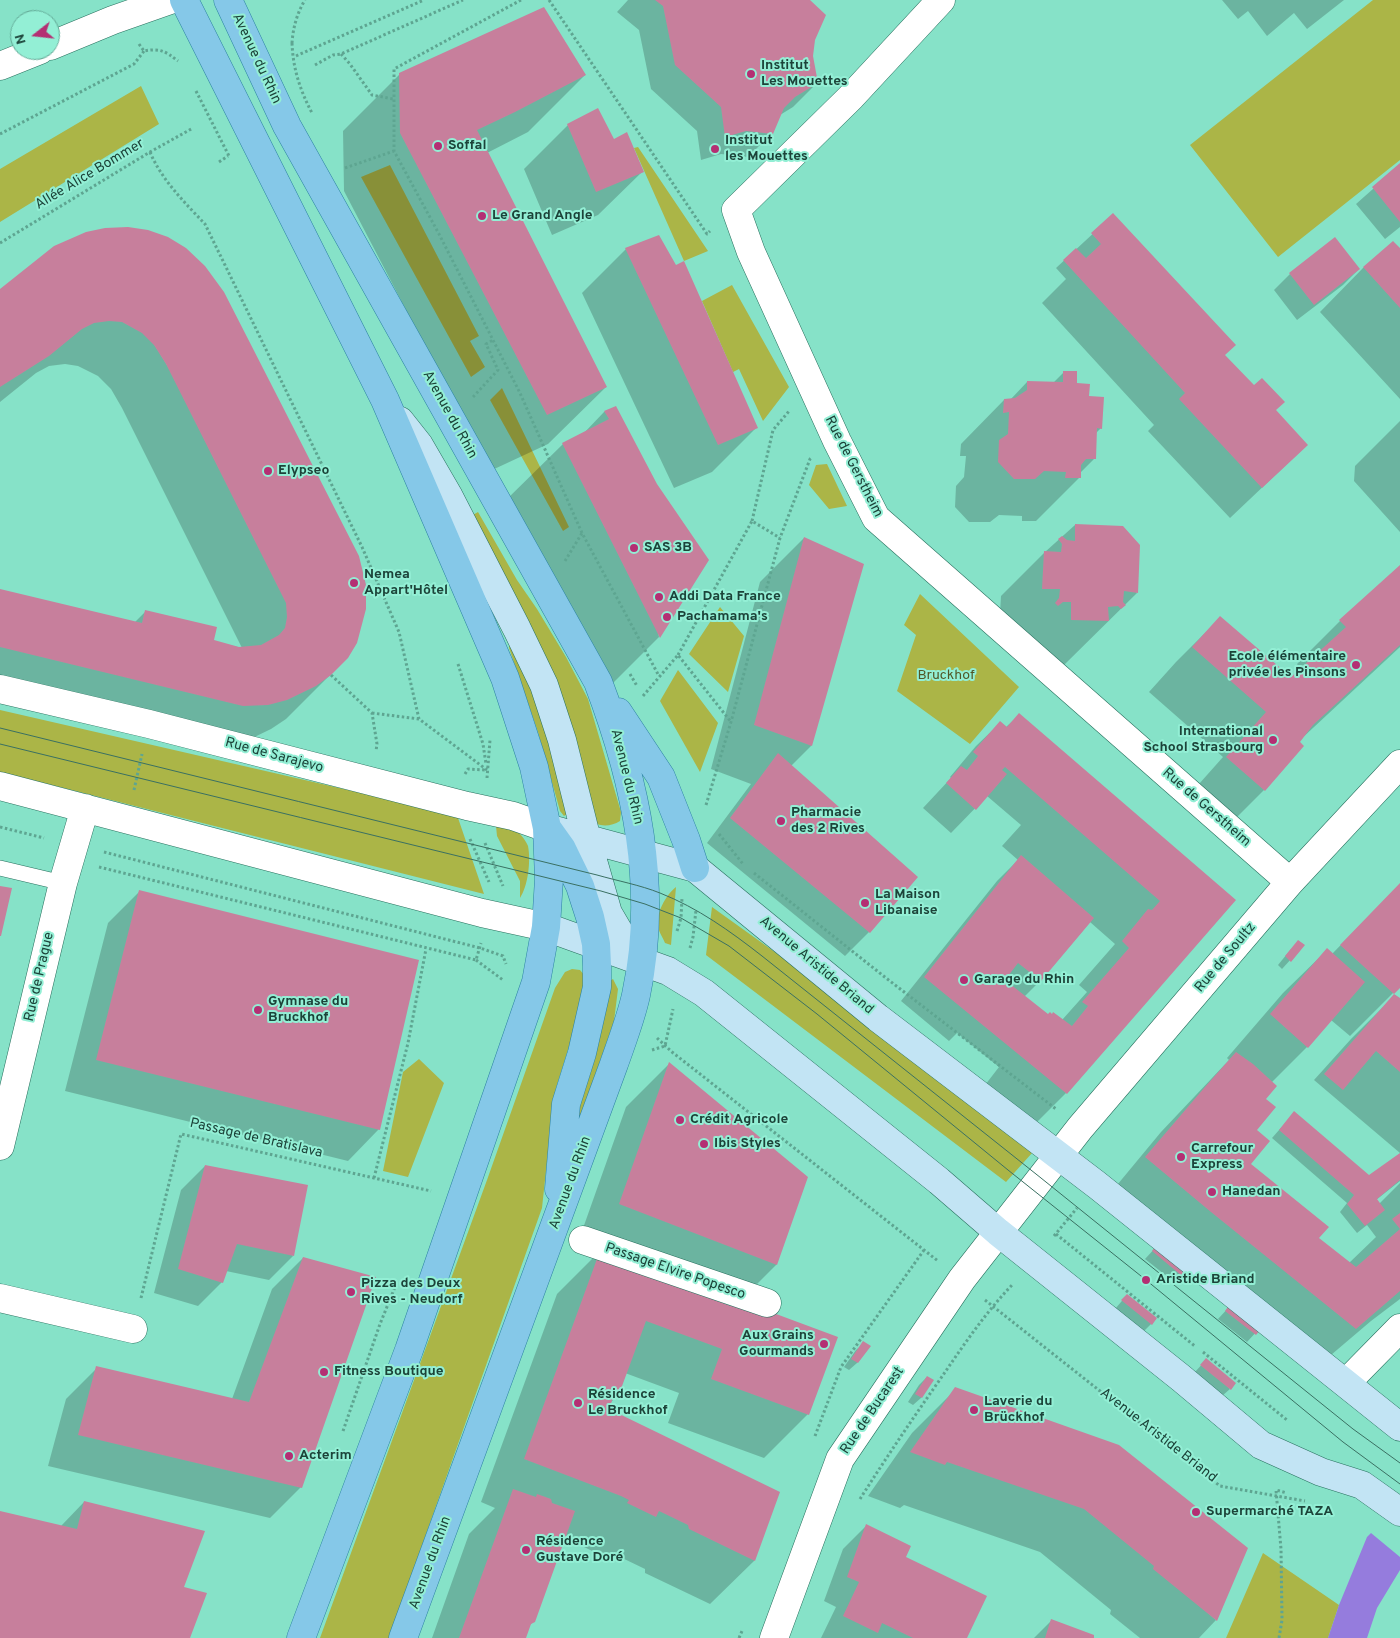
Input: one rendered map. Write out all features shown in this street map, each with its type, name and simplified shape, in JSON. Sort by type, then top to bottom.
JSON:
[{"type":"main road","points":[[184,0],[384,400],[505,678],[534,766],[547,828],[549,879],[546,927],[534,990],[409,1350],[301,1638]]},
{"type":"main road","name":"Avenue du Rhin","points":[[228,0],[287,126],[598,682],[631,785],[643,855],[645,904],[642,960],[636,996],[623,1038],[403,1638]]},
{"type":"main road","points":[[384,400],[418,446],[448,495],[544,685],[562,740],[587,840],[608,913],[628,947],[642,960]]},
{"type":"main road","points":[[598,682],[661,776],[701,873]]},
{"type":"main road","points":[[547,828],[562,849],[576,878],[590,917],[596,944],[597,987],[582,1053],[566,1104],[556,1222]]},
{"type":"main road","name":"Avenue Aristide Briand","points":[[547,828],[701,873],[878,1018],[1096,1185],[1400,1427]]},
{"type":"main road","points":[[546,927],[642,960],[674,975],[704,993],[939,1181],[998,1232],[1261,1445],[1321,1472],[1362,1486],[1400,1512]]},
{"type":"street","points":[[60,42],[113,20],[170,0]]},
{"type":"street","points":[[736,210],[851,97],[941,0]]},
{"type":"street","points":[[0,66],[15,60]]},
{"type":"street","name":"Rue de Gerstheim","points":[[736,210],[751,252],[814,391],[876,518],[1290,882]]},
{"type":"street","name":"Rue de Sarajevo","points":[[0,690],[469,799],[547,828]]},
{"type":"street","name":"Rue de Soultz","points":[[1058,1157],[1080,1128],[1290,882],[1400,764]]},
{"type":"street","points":[[0,786],[546,927]]},
{"type":"street","name":"Rue de Prague","points":[[0,1146],[68,862],[85,808]]},
{"type":"street","points":[[998,1232],[1058,1157]]},
{"type":"street","name":"Rue de Bucarest","points":[[774,1638],[840,1459],[962,1280],[998,1232]]},
{"type":"street","name":"Passage Elvire Popesco","points":[[583,1240],[767,1303]]},
{"type":"street","points":[[0,1298],[133,1329]]},
{"type":"street","points":[[1346,1383],[1400,1328]]},
{"type":"lane","points":[[0,868],[68,862]]},
{"type":"path","points":[[305,0],[294,25],[292,43],[299,86],[312,113]]},
{"type":"path","points":[[296,56],[424,0]]},
{"type":"path","points":[[315,66],[333,55],[341,54],[463,0]]},
{"type":"path","points":[[521,0],[394,69],[394,151],[439,234],[520,393],[582,533],[659,676]]},
{"type":"path","points":[[549,0],[707,234],[736,210]]},
{"type":"path","points":[[140,45],[144,51]]},
{"type":"path","points":[[0,134],[134,64],[144,51],[157,49],[164,51],[177,60],[182,67]]},
{"type":"path","points":[[341,54],[372,94],[394,99]]},
{"type":"path","points":[[192,83],[229,156],[219,162]]},
{"type":"path","name":"Allée Alice Bommer","points":[[0,244],[150,152],[193,128]]},
{"type":"path","points":[[344,168],[394,151]]},
{"type":"path","points":[[150,152],[159,169],[205,224],[362,547],[399,632],[419,719]]},
{"type":"path","points":[[471,399],[498,370],[486,344],[493,340]]},
{"type":"path","points":[[643,696],[678,655],[752,521],[773,430],[795,404],[814,391]]},
{"type":"path","points":[[706,807],[731,722],[780,538],[810,459],[837,441]]},
{"type":"path","points":[[752,521],[780,538]]},
{"type":"path","points":[[565,561],[582,533]]},
{"type":"path","points":[[678,655],[731,722]]},
{"type":"path","points":[[458,664],[483,744],[487,770],[486,786],[469,799]]},
{"type":"path","points":[[331,675],[372,713],[419,719],[487,770]]},
{"type":"path","points":[[372,713],[377,744],[376,753]]},
{"type":"path","points":[[118,856],[149,724]]},
{"type":"path","points":[[0,828],[68,862],[476,960],[505,891],[469,799],[468,769],[487,770]]},
{"type":"path","points":[[480,948],[499,927],[495,915],[493,890],[465,828],[472,783],[487,770]]},
{"type":"path","points":[[674,975],[693,937],[701,873],[721,838],[742,863],[886,978],[1080,1128]]},
{"type":"path","points":[[68,862],[118,856],[480,948],[503,956],[507,965]]},
{"type":"path","points":[[665,1046],[681,918],[681,903],[686,882],[701,873]]},
{"type":"path","points":[[374,1178],[408,1043],[426,949]]},
{"type":"path","name":"Avenue Aristide Briand","points":[[652,1033],[665,1046],[1220,1486],[1314,1503]]},
{"type":"path","name":"Passage de Bratislava","points":[[133,1329],[181,1134],[434,1192]]},
{"type":"path","points":[[858,1503],[892,1448],[992,1306],[1034,1261],[1096,1185]]},
{"type":"path","points":[[1056,1234],[1286,1419]]},
{"type":"path","points":[[1276,1496],[1282,1584],[1282,1620],[1278,1638]]},
{"type":"green space","points":[[1373,0],[1400,0],[1400,160],[1278,257],[1190,145]]},
{"type":"green space","points":[[141,86],[159,124],[0,222],[0,169]]},
{"type":"green space","points":[[638,147],[708,251],[684,261],[634,148]]},
{"type":"green space","points":[[390,165],[479,336],[470,341],[485,367],[471,377],[361,177]]},
{"type":"green space","points":[[732,285],[789,387],[763,421],[739,369],[733,372],[702,301]]},
{"type":"green space","points":[[502,388],[569,527],[563,531],[490,400]]},
{"type":"green space","points":[[827,464],[847,506],[829,509],[809,485],[816,465]]},
{"type":"green space","points":[[478,512],[517,580],[566,657],[588,699],[621,812],[620,821],[617,823],[604,825],[594,823],[471,516]]},
{"type":"green space","name":"Bruckhof","points":[[920,594],[1019,687],[970,744],[897,691],[916,635],[904,625]]},
{"type":"green space","points":[[720,607],[744,636],[728,692],[689,654]]},
{"type":"green space","points":[[510,644],[514,645],[547,729],[567,814],[564,816],[560,811],[538,732],[509,648]]},
{"type":"green space","points":[[678,670],[718,723],[700,772],[660,701]]},
{"type":"green space","points":[[0,710],[457,815],[484,894],[0,772]]},
{"type":"green space","points":[[496,826],[514,826],[528,846],[528,873],[520,898],[520,881],[497,836]]},
{"type":"green space","points":[[676,887],[671,945],[665,943],[659,929],[658,916],[668,895]]},
{"type":"green space","points":[[712,907],[1041,1143],[1006,1182],[706,955]]},
{"type":"green space","points":[[572,969],[580,970],[585,976],[580,1011],[556,1088],[542,1208],[389,1638],[320,1638],[555,988],[565,972]]},
{"type":"green space","points":[[613,979],[618,989],[614,1021],[576,1129],[576,1092],[608,982]]},
{"type":"green space","points":[[419,1059],[444,1083],[408,1177],[383,1171],[403,1072]]},
{"type":"green space","points":[[1263,1553],[1339,1605],[1328,1638],[1226,1638]]},
{"type":"shaded area","points":[[1371,1533],[1400,1557],[1400,1570],[1377,1608],[1367,1638],[1328,1638],[1339,1605],[1367,1537]]},
{"type":"building","name":"Institut Les Mouettes","points":[[655,0],[810,0],[826,15],[815,40],[813,56],[818,83],[795,97],[784,108],[773,134],[746,131],[725,137],[721,107],[675,65],[663,6]]},
{"type":"building","name":"Le Grand Angle","points":[[544,7],[586,75],[477,130],[607,387],[547,415],[400,133],[399,73]]},
{"type":"building","points":[[598,108],[614,139],[627,132],[644,172],[596,192],[567,124]]},
{"type":"building","points":[[1400,163],[1400,222],[1372,187]]},
{"type":"building","points":[[1113,213],[1236,345],[1225,355],[1254,385],[1262,378],[1285,402],[1276,410],[1308,445],[1262,488],[1179,399],[1185,393],[1063,260],[1076,248],[1086,258],[1101,244],[1091,233]]},
{"type":"building","name":"Elypseo","points":[[128,227],[148,230],[168,237],[186,248],[205,266],[224,292],[359,556],[366,585],[366,609],[357,643],[348,658],[331,675],[316,686],[287,700],[268,705],[243,706],[0,647],[0,589],[142,623],[145,610],[217,627],[214,640],[239,647],[261,645],[279,635],[285,628],[287,617],[286,603],[166,364],[154,345],[142,333],[122,322],[94,323],[82,329],[49,356],[0,387],[0,289],[54,246],[86,232],[105,228]]},
{"type":"building","points":[[659,235],[676,265],[684,261],[758,428],[718,445],[625,248]]},
{"type":"building","points":[[1335,237],[1360,269],[1314,305],[1289,273]]},
{"type":"building","points":[[1393,241],[1400,248],[1400,308],[1363,267]]},
{"type":"building","points":[[1063,371],[1077,371],[1077,383],[1090,384],[1089,396],[1104,397],[1102,429],[1097,428],[1096,459],[1086,459],[1081,465],[1081,478],[1065,478],[1066,472],[1044,471],[1035,479],[1014,479],[998,462],[999,440],[1008,434],[1009,412],[1003,413],[1004,399],[1015,398],[1027,390],[1027,381],[1063,382]]},
{"type":"building","points":[[616,406],[657,484],[709,560],[660,638],[562,443],[609,419],[604,411]]},
{"type":"building","points":[[1075,524],[1123,526],[1140,545],[1138,593],[1124,591],[1123,602],[1126,605],[1121,609],[1118,606],[1108,607],[1109,621],[1071,620],[1071,602],[1063,602],[1058,606],[1055,603],[1059,598],[1060,589],[1042,589],[1044,551],[1061,552],[1062,544],[1058,539],[1062,536],[1067,540],[1075,541]]},
{"type":"building","points":[[804,537],[864,564],[812,746],[754,725]]},
{"type":"building","points":[[1400,565],[1400,645],[1313,725],[1300,742],[1304,746],[1265,791],[1226,757],[1266,712],[1192,647],[1220,616],[1291,677],[1346,627],[1339,620]]},
{"type":"building","points":[[1019,713],[1236,900],[1067,1094],[924,977],[1021,855],[1094,918],[1041,981],[1018,963],[1005,980],[1048,1014],[1053,1012],[1072,1026],[1088,1006],[1082,1002],[1129,948],[1122,941],[1148,909],[1152,910],[1160,901],[1005,767],[1002,770],[1007,774],[976,810],[946,783],[961,766],[967,770],[978,756],[973,752],[1000,721],[1007,727]]},
{"type":"building","points":[[778,753],[918,877],[870,933],[730,818]]},
{"type":"building","points":[[1400,883],[1400,988],[1394,994],[1340,945]]},
{"type":"building","points":[[0,886],[12,888],[1,936],[0,936]]},
{"type":"building","name":"Gymnase du Bruckhof","points":[[139,890],[419,960],[380,1130],[96,1060]]},
{"type":"building","points":[[1298,940],[1305,945],[1291,962],[1285,956]]},
{"type":"building","points":[[1327,948],[1365,982],[1308,1048],[1270,1014]]},
{"type":"building","points":[[1394,994],[1400,998],[1400,1072],[1376,1051],[1343,1090],[1324,1074]]},
{"type":"building","points":[[1236,1052],[1253,1064],[1277,1086],[1266,1099],[1276,1107],[1257,1130],[1270,1141],[1251,1164],[1329,1227],[1319,1238],[1356,1267],[1400,1229],[1400,1291],[1356,1329],[1145,1157]]},
{"type":"building","name":"Ibis Styles","points":[[669,1062],[808,1177],[777,1265],[619,1204]]},
{"type":"building","points":[[1294,1111],[1369,1175],[1400,1153],[1400,1180],[1377,1199],[1385,1210],[1365,1226],[1347,1204],[1354,1195],[1279,1130]]},
{"type":"building","points":[[205,1165],[308,1185],[294,1256],[237,1244],[223,1283],[178,1269]]},
{"type":"building","points":[[1400,1213],[1400,1229],[1392,1219]]},
{"type":"building","points":[[1157,1244],[1187,1269],[1182,1276],[1152,1251]]},
{"type":"building","name":"Résidence Le Bruckhof","points":[[601,1248],[660,1280],[731,1306],[733,1298],[838,1337],[809,1415],[711,1379],[722,1349],[646,1321],[618,1397],[614,1395],[609,1409],[780,1492],[755,1561],[689,1529],[688,1525],[659,1511],[656,1517],[627,1503],[629,1500],[621,1496],[524,1459]]},
{"type":"building","points":[[303,1257],[376,1277],[302,1488],[78,1435],[96,1366],[249,1402]]},
{"type":"building","points":[[1127,1294],[1157,1318],[1152,1325],[1121,1300]]},
{"type":"building","points":[[1230,1304],[1261,1329],[1256,1335],[1225,1311]]},
{"type":"building","points":[[863,1341],[871,1346],[858,1363],[851,1359]]},
{"type":"building","points":[[1206,1358],[1236,1383],[1231,1390],[1200,1365]]},
{"type":"building","points":[[927,1376],[934,1380],[922,1398],[915,1394]]},
{"type":"building","points":[[955,1387],[1119,1445],[1248,1548],[1217,1621],[1084,1509],[947,1462],[945,1465],[910,1452]]},
{"type":"building","name":"Résidence Gustave Doré","points":[[513,1489],[536,1497],[537,1494],[551,1499],[552,1503],[575,1511],[535,1622],[531,1624],[526,1638],[459,1638]]},
{"type":"building","points":[[84,1501],[205,1531],[184,1587],[207,1593],[190,1638],[0,1638],[0,1511],[77,1529]]},
{"type":"building","points":[[866,1524],[911,1546],[906,1557],[987,1596],[967,1638],[913,1638],[882,1623],[878,1633],[843,1616],[859,1582],[847,1577]]},
{"type":"building","points":[[1051,1619],[1094,1635],[1094,1638],[1045,1638]]},
{"type":"tram line","points":[[0,728],[637,885],[674,899],[701,913],[762,956],[1353,1429],[1400,1463]]},
{"type":"tram line","points":[[0,744],[601,891],[645,904],[681,918],[729,946],[817,1014],[1343,1442],[1400,1484]]},
{"type":"place","name":"Institut Les Mouettes","points":[[751,74]]},
{"type":"place","name":"Soffal","points":[[438,146]]},
{"type":"place","name":"Institut les Mouettes","points":[[715,149]]},
{"type":"place","name":"Le Grand Angle","points":[[482,216]]},
{"type":"place","name":"Elypseo","points":[[268,471]]},
{"type":"place","name":"SAS 3B","points":[[634,548]]},
{"type":"place","name":"Nemea Appart'Hôtel","points":[[354,583]]},
{"type":"place","name":"Addi Data France","points":[[659,597]]},
{"type":"place","name":"Pachamama's","points":[[667,617]]},
{"type":"place","name":"Ecole élémentaire privée les Pinsons","points":[[1356,665]]},
{"type":"place","name":"International School Strasbourg","points":[[1273,740]]},
{"type":"place","name":"Pharmacie des 2 Rives","points":[[781,821]]},
{"type":"place","name":"La Maison Libanaise","points":[[865,903]]},
{"type":"place","name":"Garage du Rhin","points":[[964,980]]},
{"type":"place","name":"Gymnase du Bruckhof","points":[[258,1010]]},
{"type":"place","name":"Crédit Agricole","points":[[680,1120]]},
{"type":"place","name":"Ibis Styles","points":[[704,1144]]},
{"type":"place","name":"Carrefour Express","points":[[1181,1157]]},
{"type":"place","name":"Hanedan","points":[[1212,1192]]},
{"type":"place","name":"Aristide Briand","points":[[1146,1280]]},
{"type":"place","name":"Pizza des Deux Rives - Neudorf","points":[[351,1292]]},
{"type":"place","name":"Aux Grains Gourmands","points":[[824,1344]]},
{"type":"place","name":"Fitness Boutique","points":[[324,1372]]},
{"type":"place","name":"Résidence Le Bruckhof","points":[[578,1403]]},
{"type":"place","name":"Laverie du Brückhof","points":[[974,1410]]},
{"type":"place","name":"Acterim","points":[[289,1456]]},
{"type":"place","name":"Supermarché TAZA","points":[[1196,1512]]},
{"type":"place","name":"Résidence Gustave Doré","points":[[526,1550]]}]
